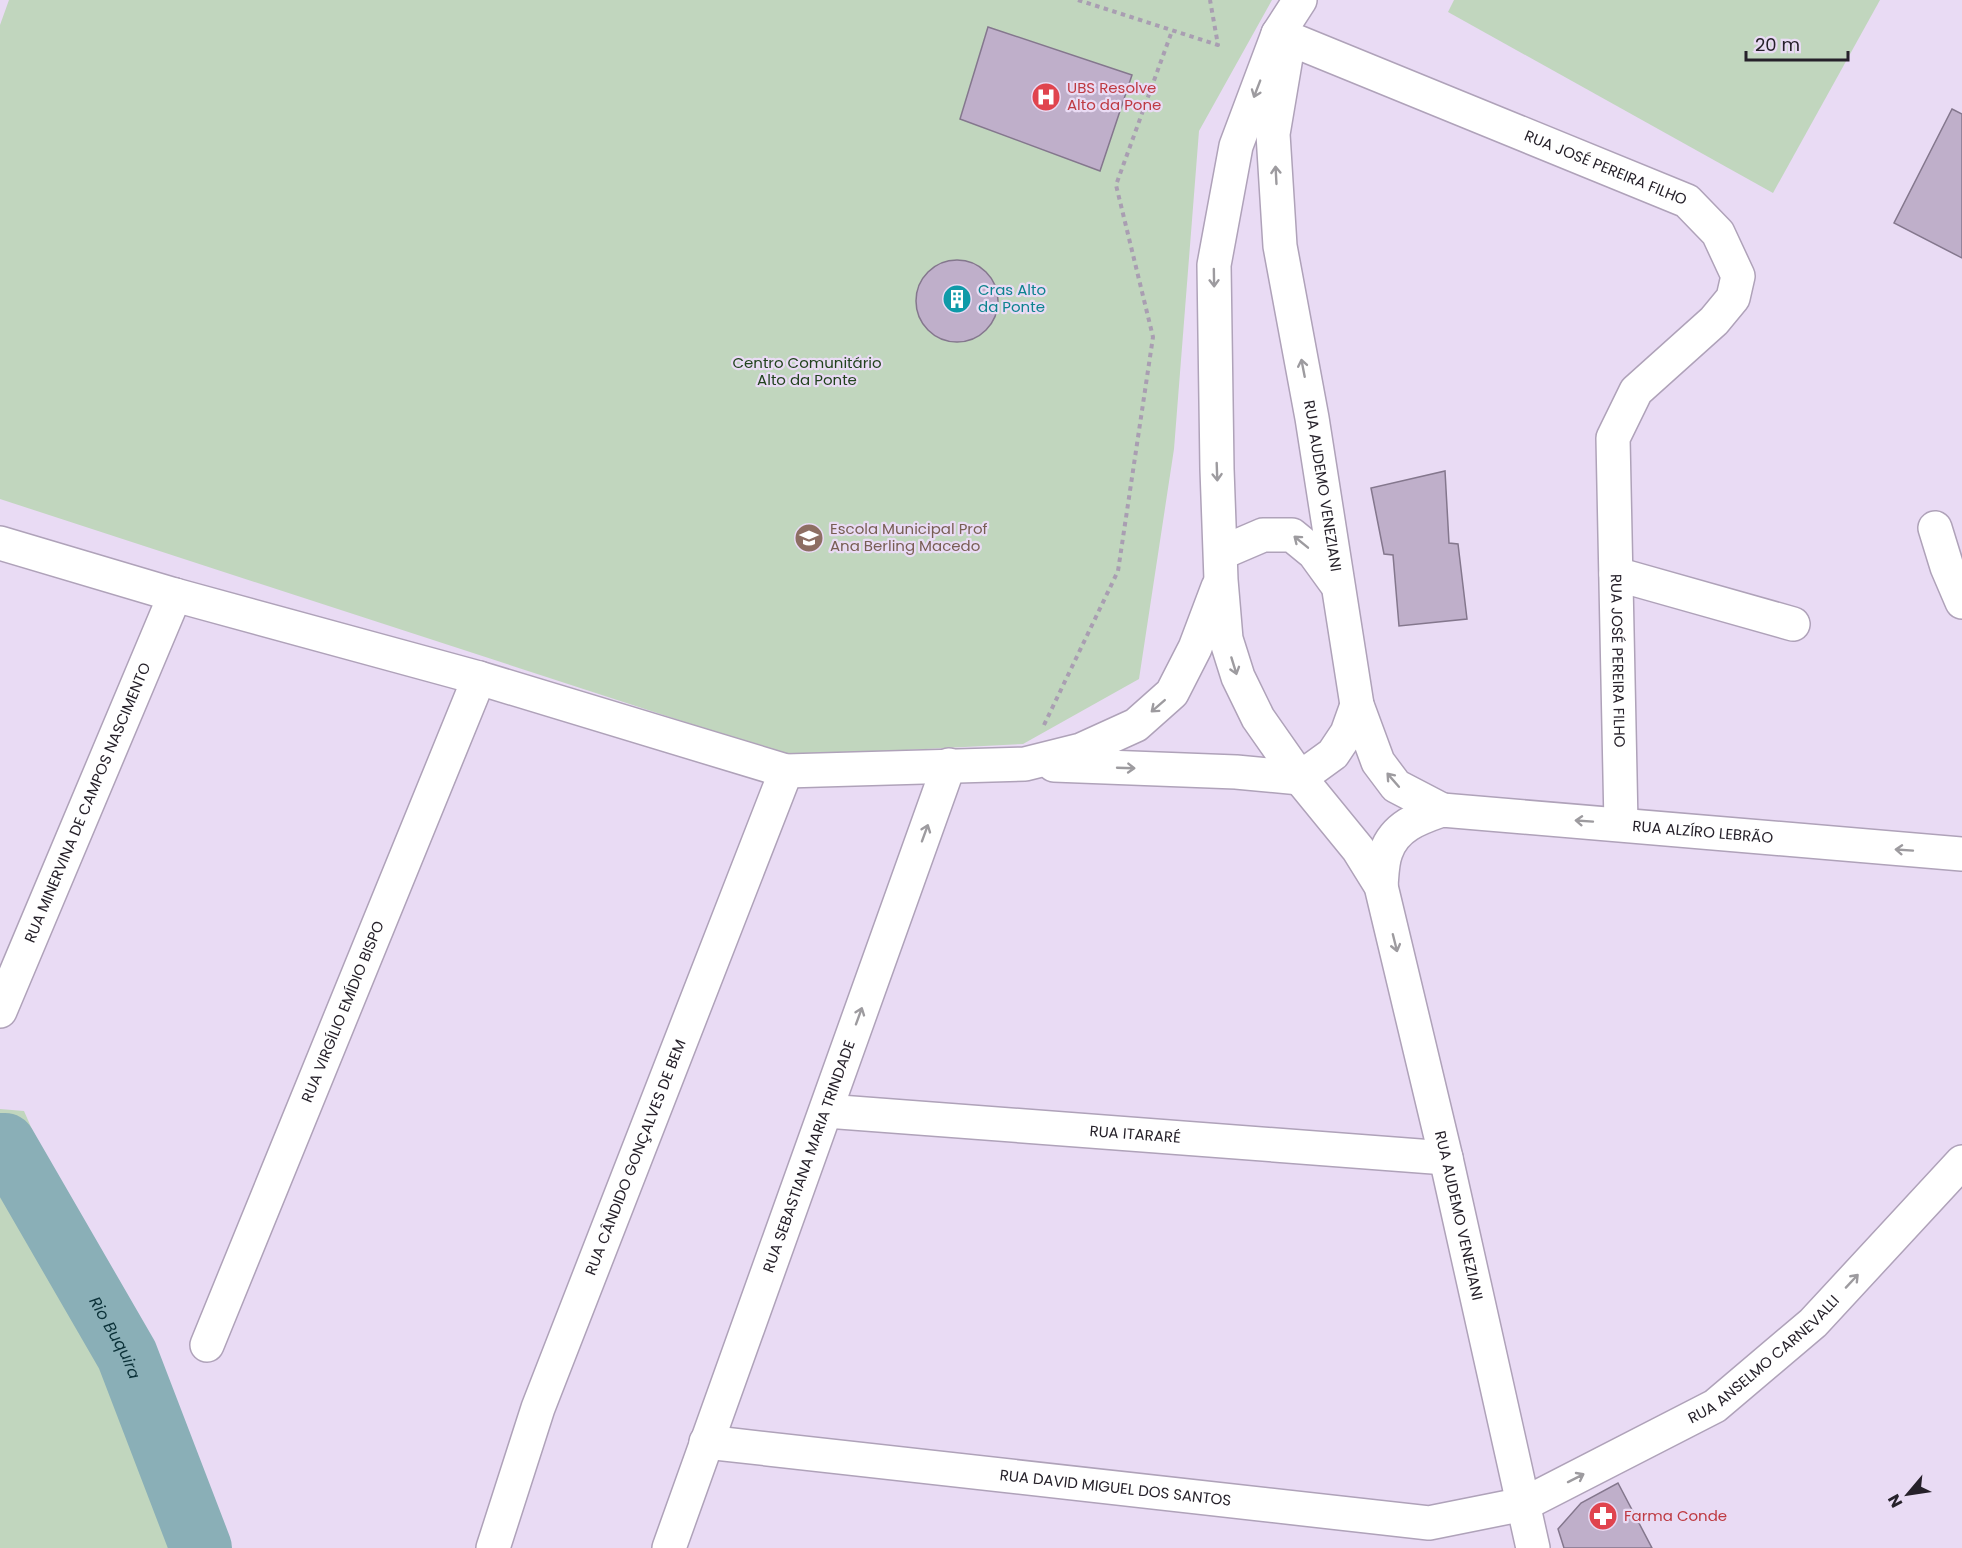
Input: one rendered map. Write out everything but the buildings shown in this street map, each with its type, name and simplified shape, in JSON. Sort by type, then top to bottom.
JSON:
[{"type":"street","name":"RUA AUDEMO VENEZIANI","points":[[1289,22],[1236,146],[1214,265],[1217,469],[1226,639],[1238,677],[1258,718],[1300,778],[1358,849],[1381,886],[1446,1158],[1533,1548]]},
{"type":"street","name":"RUA AUDEMO VENEZIANI","points":[[1289,22],[1274,134],[1280,246],[1312,418],[1357,705],[1378,762],[1396,786],[1442,810]]},
{"type":"street","name":"RUA JOSÉ PEREIRA FILHO","points":[[1289,22],[1687,201],[1718,232],[1738,276],[1732,298],[1714,321],[1636,391],[1613,438],[1621,824]]},
{"type":"street","points":[[1935,528],[1947,567],[1962,602]]},
{"type":"street","points":[[1025,764],[1081,750],[1136,725],[1172,693],[1195,648],[1221,566],[1263,535],[1292,535],[1314,552],[1338,586]]},
{"type":"street","points":[[0,543],[175,595],[479,678],[786,771],[1025,764],[1236,772],[1300,778],[1333,754],[1347,733],[1357,705]]},
{"type":"street","points":[[1616,574],[1793,624]]},
{"type":"street","name":"RUA MINERVINA DE CAMPOS NASCIMENTO","points":[[0,1011],[175,595]]},
{"type":"street","name":"RUA VIRGÍLIO EMÍDIO BISPO","points":[[207,1345],[479,678]]},
{"type":"street","name":"RUA SEBASTIANA MARIA TRINDADE","points":[[669,1548],[949,765]]},
{"type":"street","name":"RUA CÂNDIDO GONÇALVES DE BEM","points":[[493,1548],[538,1408],[786,771]]},
{"type":"street","name":"RUA AUDEMO VENEZIANI","points":[[1381,886],[1386,852],[1396,833],[1415,819],[1442,810]]},
{"type":"street","name":"RUA ALZÍRO LEBRÃO","points":[[1442,810],[1962,854]]},
{"type":"street","name":"RUA ITARARÉ","points":[[826,1111],[1446,1158]]},
{"type":"street","name":"RUA ANSELMO CARNEVALLI","points":[[1524,1504],[1715,1406],[1813,1323],[1962,1162]]},
{"type":"street","name":"RUA DAVID MIGUEL DOS SANTOS","points":[[706,1442],[1429,1523],[1524,1504]]},
{"type":"path","points":[[1078,0],[1218,45],[1210,0]]},
{"type":"path","points":[[1025,764],[1118,572],[1153,337],[1116,185],[1172,30]]},
{"type":"green space","name":"Centro Comunitário Alto da Ponte","points":[[9,0],[1272,0],[1199,131],[1174,449],[1139,679],[1023,744],[789,756],[0,499],[0,25]]},
{"type":"green space","points":[[1454,0],[1880,0],[1773,193],[1448,12]]},
{"type":"green space","points":[[0,1109],[24,1111],[73,1223],[152,1373],[226,1548],[0,1548]]},
{"type":"waterway","name":"Rio Buquira","points":[[0,1144],[5,1144],[127,1355],[201,1548]]},
{"type":"place","name":"UBS Resolve Alto da Pone","points":[[1046,97]]},
{"type":"place","name":"Cras Alto da Ponte","points":[[957,299]]},
{"type":"place","name":"Escola Municipal Prof Ana Berling Macedo","points":[[809,538]]},
{"type":"place","name":"Farma Conde","points":[[1603,1516]]}]
